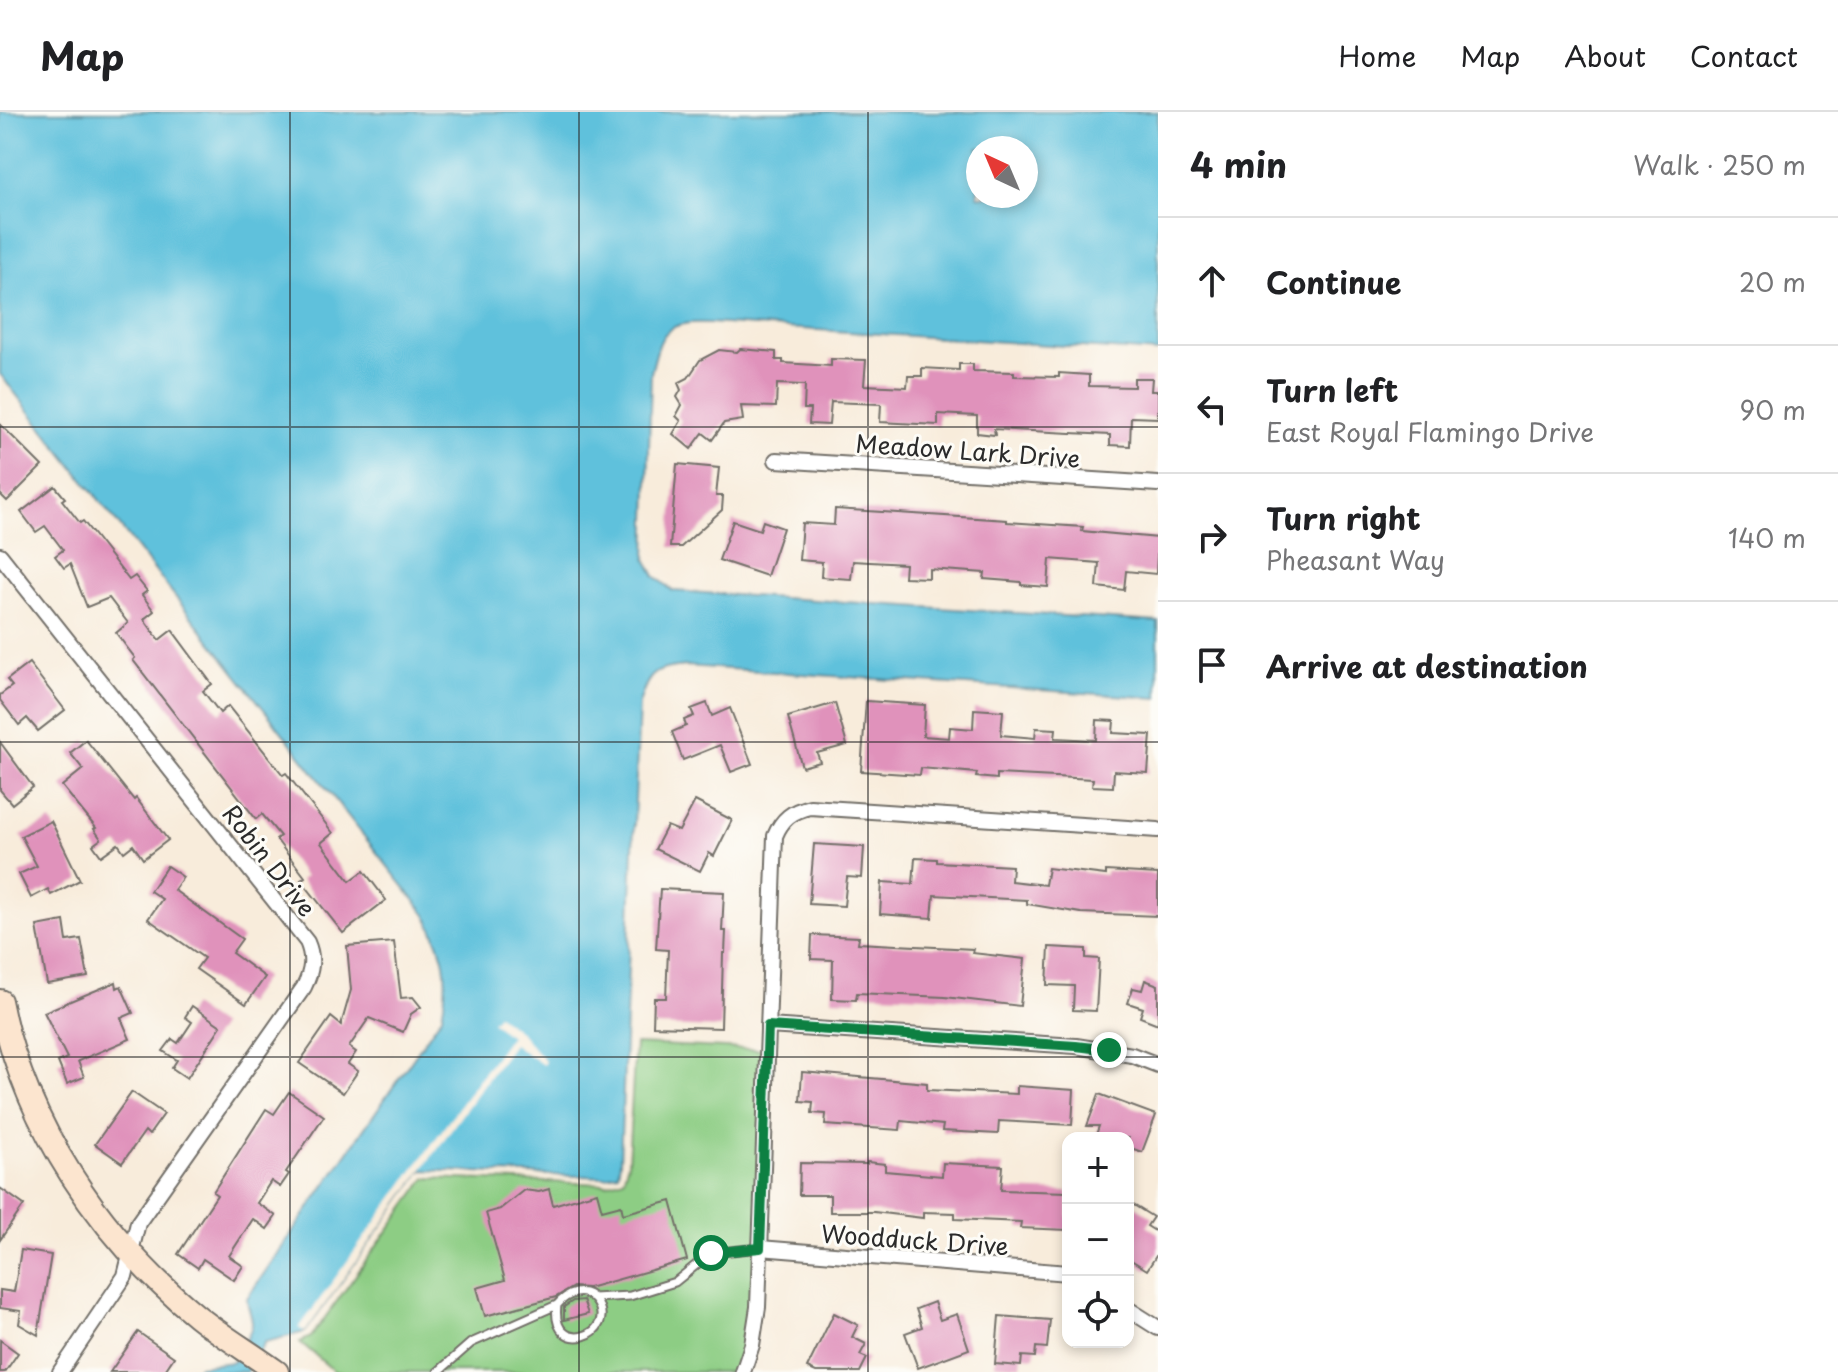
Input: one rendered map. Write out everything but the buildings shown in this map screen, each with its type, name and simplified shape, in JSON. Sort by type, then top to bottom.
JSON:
[{"type":"street","name":"Meadow Lark Drive","points":[[776,460],[1158,484]]},
{"type":"street","name":"Robin Drive","points":[[0,555],[307,942],[311,952],[312,966],[304,987],[138,1223],[125,1276],[60,1372]]},
{"type":"street","points":[[743,1372],[752,1345],[758,1307],[775,836],[780,825],[799,809],[810,807],[1158,830]]},
{"type":"street","points":[[0,1001],[11,1046],[38,1116],[83,1193],[131,1254],[199,1317],[277,1372]]},
{"type":"street","points":[[768,1026],[1076,1046],[1132,1055],[1158,1065]]},
{"type":"street","name":"Woodduck Drive","points":[[760,1248],[1062,1273]]},
{"type":"street","points":[[1134,1313],[1158,1328]]},
{"type":"lane","points":[[593,1298],[630,1296],[675,1282],[711,1253],[760,1248]]},
{"type":"lane","points":[[438,1372],[471,1343],[557,1305],[573,1292],[593,1298],[600,1310],[599,1324],[589,1335],[575,1338],[562,1332],[555,1320],[557,1305]]},
{"type":"green space","points":[[635,1044],[769,1050],[759,1230],[744,1372],[335,1372],[300,1342],[311,1337],[426,1178],[607,1184],[623,1179],[628,1163]]},
{"type":"water","points":[[0,112],[1158,112],[1158,352],[710,323],[674,327],[662,339],[651,373],[646,559],[655,576],[673,591],[1158,622],[1158,698],[686,666],[654,674],[639,704],[618,1173],[606,1177],[422,1170],[305,1332],[265,1342],[247,1372],[195,1372],[199,1366],[233,1362],[252,1325],[247,1298],[442,1016],[446,987],[444,964],[426,915],[0,374]]},
{"type":"pier","points":[[498,1015],[519,1031],[545,1061],[543,1065],[513,1044],[305,1332],[299,1328],[510,1036],[492,1022]]},
{"type":"route","points":[[711,1253],[760,1248],[768,1026],[1109,1050]]}]
